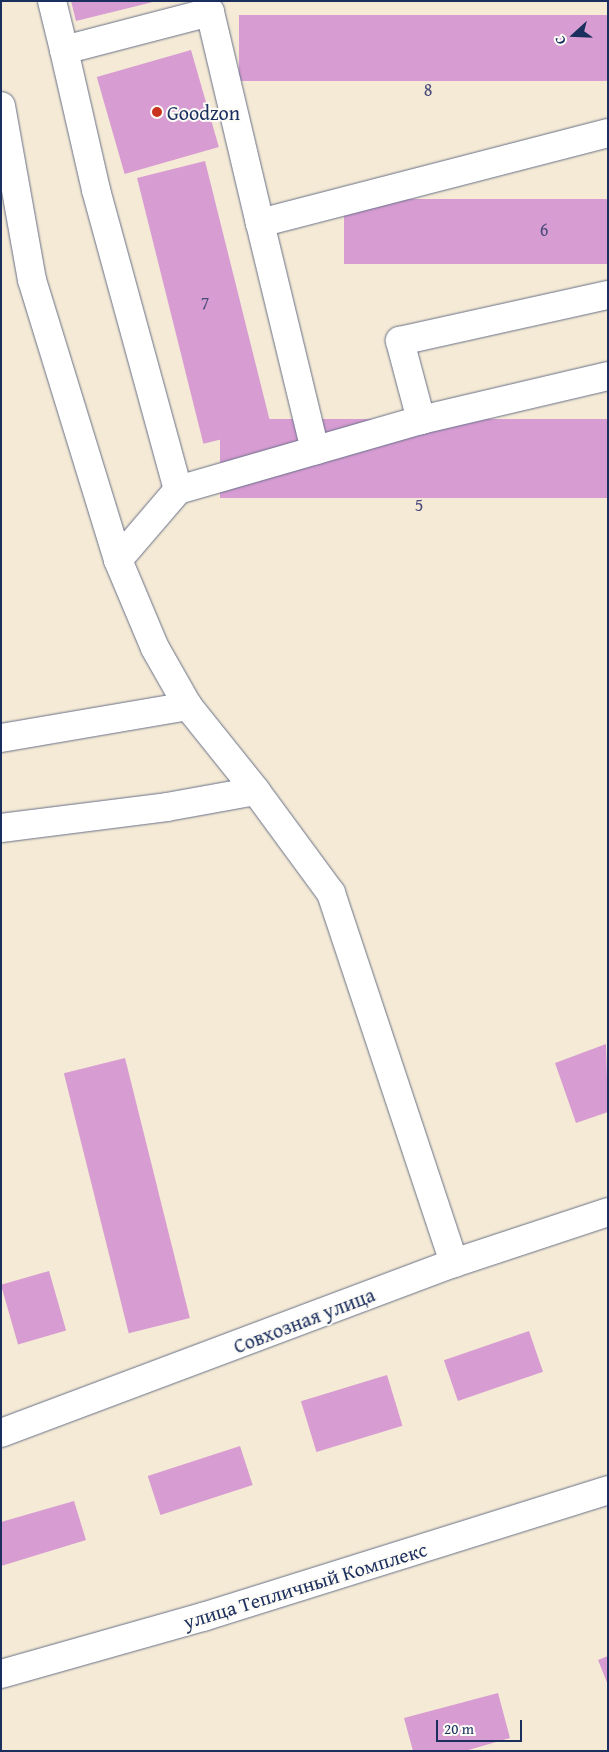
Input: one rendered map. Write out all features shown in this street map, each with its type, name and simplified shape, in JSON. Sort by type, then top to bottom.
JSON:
[{"type":"street","points":[[52,1],[96,190],[178,490]]},
{"type":"street","points":[[64,50],[220,7],[260,223],[316,450]]},
{"type":"street","points":[[1,106],[32,280],[118,560],[155,648],[188,706],[256,791],[331,893],[454,1263]]},
{"type":"street","points":[[260,223],[608,133]]},
{"type":"street","points":[[421,420],[400,341],[608,295]]},
{"type":"street","points":[[118,560],[178,490],[421,420],[608,376]]},
{"type":"street","points":[[1,738],[188,706]]},
{"type":"street","points":[[1,828],[167,806],[256,791]]},
{"type":"street","name":"Совхозная улица","points":[[1,1433],[454,1263],[608,1212]]},
{"type":"street","name":"улица Тепличный Комплекс","points":[[1,1674],[202,1618],[608,1490]]},
{"type":"building","points":[[71,1],[153,1],[153,2],[76,21]]},
{"type":"building","points":[[239,15],[608,15],[608,81],[239,81]]},
{"type":"building","points":[[191,50],[219,147],[125,174],[97,77]]},
{"type":"building","points":[[205,161],[271,427],[203,444],[137,178]]},
{"type":"building","points":[[344,199],[608,199],[608,264],[344,264]]},
{"type":"building","points":[[220,419],[608,419],[608,498],[220,498]]},
{"type":"building","points":[[606,1044],[608,1112],[576,1123],[555,1063]]},
{"type":"building","points":[[125,1058],[190,1318],[129,1333],[64,1073]]},
{"type":"building","points":[[49,1271],[66,1331],[18,1344],[1,1285]]},
{"type":"building","points":[[529,1331],[543,1372],[458,1401],[444,1360]]},
{"type":"building","points":[[387,1375],[402,1426],[316,1452],[301,1401]]},
{"type":"building","points":[[240,1446],[253,1485],[160,1515],[148,1476]]},
{"type":"building","points":[[74,1501],[86,1540],[1,1566],[1,1522]]},
{"type":"building","points":[[608,1656],[608,1685],[598,1660]]},
{"type":"building","points":[[498,1693],[510,1738],[465,1751],[413,1751],[404,1718]]},
{"type":"place","name":"Goodzon","points":[[157,112]]}]
